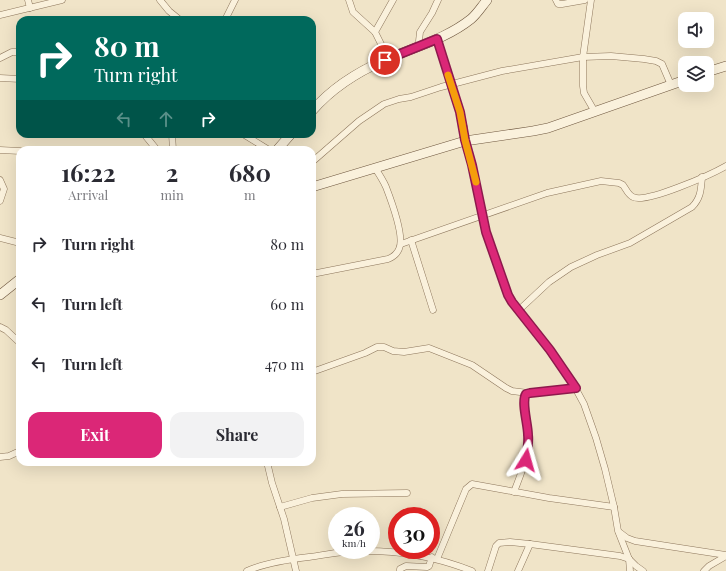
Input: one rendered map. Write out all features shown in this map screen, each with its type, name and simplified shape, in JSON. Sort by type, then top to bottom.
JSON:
[{"type":"street","points":[[28,0],[30,8]]},
{"type":"street","points":[[0,14],[62,0]]},
{"type":"street","points":[[160,0],[176,16]]},
{"type":"street","points":[[226,16],[235,0]]},
{"type":"street","points":[[349,0],[353,12],[374,32],[381,44],[385,60]]},
{"type":"street","points":[[374,32],[393,0]]},
{"type":"street","points":[[421,46],[419,40],[420,32],[438,0]]},
{"type":"street","points":[[316,107],[334,90],[368,68],[437,39],[471,18],[487,0]]},
{"type":"street","points":[[556,0],[558,4],[562,4],[585,0]]},
{"type":"street","points":[[591,0],[584,57],[583,90],[595,112]]},
{"type":"street","points":[[437,39],[460,112],[486,232],[508,295],[550,350],[576,388],[584,404],[596,438],[614,506],[618,531],[629,559],[630,571]]},
{"type":"street","points":[[0,58],[12,52],[16,52]]},
{"type":"street","points":[[316,159],[359,121],[384,104],[451,84],[502,71],[584,57],[611,56],[656,61],[662,64],[671,85]]},
{"type":"street","points":[[714,70],[726,66]]},
{"type":"street","points":[[0,78],[16,79]]},
{"type":"street","points":[[316,186],[465,140],[533,132],[678,82]]},
{"type":"street","points":[[147,138],[154,146]]},
{"type":"street","points":[[250,138],[262,146]]},
{"type":"street","points":[[280,146],[288,138]]},
{"type":"street","points":[[0,150],[16,151]]},
{"type":"street","points":[[401,244],[547,193],[601,181],[619,183],[623,185],[629,195],[633,198],[639,198],[672,190],[726,166]]},
{"type":"street","points":[[316,273],[388,259],[393,257],[398,252],[401,244],[401,234],[386,186],[375,168]]},
{"type":"street","points":[[519,310],[549,282],[571,267],[597,255],[630,243],[692,207],[698,201],[701,194],[702,177]]},
{"type":"street","points":[[0,180],[4,189],[0,201]]},
{"type":"street","points":[[0,238],[16,242]]},
{"type":"street","points":[[412,240],[432,310]]},
{"type":"street","points":[[0,295],[16,282]]},
{"type":"street","points":[[0,327],[6,330],[16,339]]},
{"type":"street","points":[[316,371],[365,354],[377,347],[384,347],[393,351],[404,352],[429,348],[472,365],[512,391],[528,393],[576,388]]},
{"type":"street","points":[[514,492],[526,460],[528,448],[524,397],[528,393]]},
{"type":"street","points":[[0,457],[9,456],[16,453]]},
{"type":"street","points":[[268,466],[284,519],[296,571]]},
{"type":"street","points":[[440,547],[469,486],[472,484],[549,498],[614,506]]},
{"type":"street","points":[[280,507],[312,498],[342,494],[407,493]]},
{"type":"street","points":[[618,531],[627,538],[635,541],[726,555]]},
{"type":"street","points":[[488,571],[496,546],[499,543],[510,542],[620,556],[629,559],[643,571]]},
{"type":"street","points":[[518,571],[530,544]]},
{"type":"street","points":[[248,571],[294,559],[356,551],[388,552]]},
{"type":"street","points":[[704,571],[726,555]]},
{"type":"street","points":[[400,571],[400,569],[406,566],[427,567],[434,559]]},
{"type":"street","points":[[438,559],[472,571]]},
{"type":"slow traffic","points":[[448,75],[464,127],[465,140],[476,182]]},
{"type":"route","points":[[385,60],[437,39],[464,127],[465,140],[472,165],[486,232],[508,295],[550,350],[576,388],[526,394],[524,400],[528,448],[526,460]]}]
